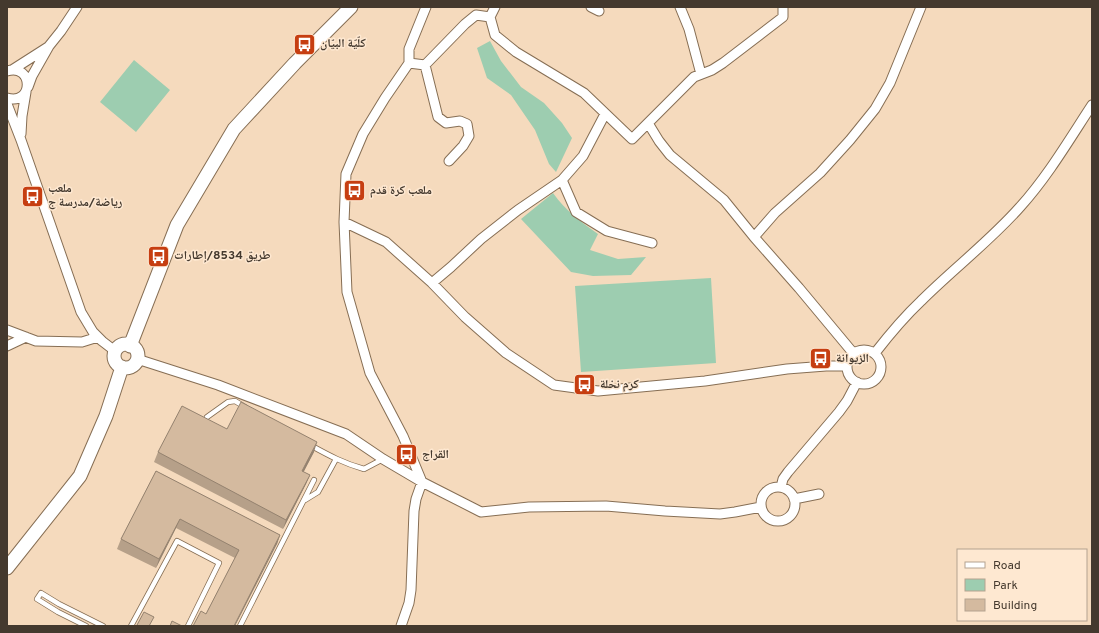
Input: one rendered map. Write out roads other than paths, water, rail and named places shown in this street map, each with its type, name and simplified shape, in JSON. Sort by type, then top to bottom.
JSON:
[{"type":"main road","points":[[130,346],[177,225],[234,129],[295,63],[350,7]]},
{"type":"main road","points":[[120,346],[130,346],[136,350],[137,359],[132,367],[122,367],[116,363],[116,351],[120,346]]},
{"type":"main road","points":[[7,568],[80,476],[106,416],[122,367]]},
{"type":"main road","points":[[7,559],[50,514]]},
{"type":"street","points":[[21,140],[22,116],[27,89],[32,76],[49,46],[77,7]]},
{"type":"street","points":[[401,626],[406,615],[411,590],[414,511],[416,499],[422,482],[403,436],[370,372],[347,292],[344,222],[346,174],[363,134],[409,63],[409,49],[426,7]]},
{"type":"street","points":[[494,7],[490,17],[495,35],[516,52],[584,93],[632,140],[694,77],[712,70],[723,63],[783,17],[783,7]]},
{"type":"street","points":[[680,7],[689,29],[701,74]]},
{"type":"street","points":[[754,237],[775,213],[820,173],[850,140],[875,109],[890,83],[921,7]]},
{"type":"street","points":[[425,65],[465,24],[476,15],[490,17]]},
{"type":"street","points":[[10,70],[49,46]]},
{"type":"street","points":[[409,63],[425,65]]},
{"type":"street","points":[[425,65],[438,117],[446,123],[460,121],[468,124],[469,136],[463,146],[449,160]]},
{"type":"street","points":[[7,98],[20,98],[27,89],[26,78],[24,75],[17,70],[10,70]]},
{"type":"street","points":[[7,104],[81,312],[93,332],[116,351]]},
{"type":"street","points":[[875,353],[904,317],[1021,207],[1050,169],[1092,105]]},
{"type":"street","points":[[432,283],[481,239],[518,210],[562,180],[583,156],[605,114]]},
{"type":"street","points":[[648,123],[670,155],[724,200],[854,354]]},
{"type":"street","points":[[562,180],[576,212],[607,231],[652,243]]},
{"type":"street","points":[[344,222],[386,242],[432,283],[465,317],[506,353],[554,385],[598,391],[705,381],[787,369],[847,366]]},
{"type":"street","points":[[7,330],[36,341],[82,342],[98,337]]},
{"type":"street","points":[[7,346],[26,337]]},
{"type":"street","points":[[862,350],[875,353],[882,365],[879,376],[876,380],[865,384],[857,382],[850,377],[847,366],[848,360],[854,354],[862,350]]},
{"type":"street","points":[[137,359],[218,385],[346,434],[383,459],[422,482],[481,512],[530,508],[606,506],[720,514],[761,507]]},
{"type":"street","points":[[781,487],[783,479],[788,472],[839,412],[857,382]]},
{"type":"street","points":[[775,487],[781,487],[791,492],[794,499],[795,508],[793,513],[784,520],[779,521],[768,518],[764,514],[761,507],[762,497],[765,492],[775,487]]},
{"type":"street","points":[[794,499],[819,494]]},
{"type":"lane","points":[[207,417],[228,402],[235,401],[248,409]]},
{"type":"lane","points":[[309,444],[336,459],[364,469],[383,459]]},
{"type":"lane","points":[[303,501],[318,492],[336,459]]},
{"type":"lane","points":[[240,626],[314,480]]},
{"type":"lane","points":[[131,626],[177,541],[219,562],[188,626]]},
{"type":"lane","points":[[86,626],[58,612],[37,599],[41,593],[59,604],[103,626]]},
{"type":"place","name":"كلّيّة البيّان","points":[[304,44]]},
{"type":"place","name":"ملعب كرة قدم","points":[[354,191]]},
{"type":"place","name":"ملعب رياضة/مدرسة ج","points":[[32,196]]},
{"type":"place","name":"طريق 8534/إطارات","points":[[158,256]]},
{"type":"place","name":"الزيوانة","points":[[820,359]]},
{"type":"place","name":"كرم نخلة","points":[[585,385]]},
{"type":"place","name":"القراج","points":[[407,455]]}]
